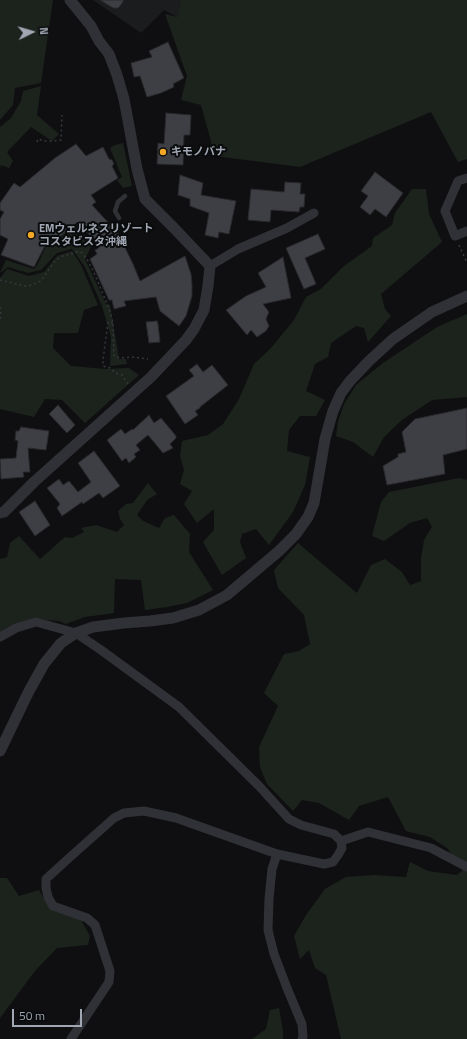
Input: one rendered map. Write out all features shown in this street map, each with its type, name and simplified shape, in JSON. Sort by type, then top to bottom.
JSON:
[{"type":"street","points":[[0,513],[4,512],[34,482],[151,377],[186,340],[194,329],[204,310],[208,286],[210,266],[144,199],[136,169],[124,99],[117,75],[108,54],[91,26],[70,0]]},
{"type":"street","points":[[467,178],[458,181],[445,211],[455,236],[467,231]]},
{"type":"street","points":[[210,266],[238,249],[287,228],[314,213]]},
{"type":"street","points":[[0,751],[44,664],[60,643],[76,633],[93,627],[173,618],[199,610],[227,595],[279,551],[296,534],[308,517],[314,504],[325,439],[333,411],[341,393],[350,381],[392,339],[432,312],[467,296]]},
{"type":"street","points":[[0,637],[16,628],[36,622],[76,633],[179,707],[259,786],[289,818],[301,825],[334,834],[341,841],[342,848],[333,862],[324,864],[276,854],[176,818],[144,811],[124,813],[114,818],[46,879],[48,897],[53,906],[87,918],[95,925],[110,971],[109,982],[71,1039]]},
{"type":"street","points":[[341,841],[368,832],[431,848],[467,867]]},
{"type":"street","points":[[276,854],[272,869],[268,899],[268,930],[274,954],[302,1024],[302,1039]]},
{"type":"lane","points":[[119,218],[115,211],[118,202],[125,196]]},
{"type":"path","points":[[37,142],[38,139],[48,141],[61,140],[62,115]]},
{"type":"path","points":[[455,236],[467,263]]},
{"type":"path","points":[[0,280],[25,286],[32,285],[41,281],[54,262],[60,257],[81,252],[87,259],[96,277],[110,311],[113,322],[114,356],[148,359]]},
{"type":"path","points":[[0,307],[0,320]]},
{"type":"path","points":[[113,322],[108,322],[103,366],[110,368],[114,373],[122,375],[129,386]]},
{"type":"shaded area","points":[[0,0],[53,0],[41,83],[15,88],[13,105],[0,120]]},
{"type":"shaded area","points":[[93,0],[181,0],[177,17],[164,10],[141,33]]},
{"type":"shaded area","points":[[181,0],[467,0],[467,159],[458,162],[431,112],[300,167],[215,156],[201,105],[181,100],[187,76],[165,14],[177,17]]},
{"type":"shaded area","points":[[41,86],[37,115],[59,134],[52,141],[31,127],[7,152],[13,161],[9,168],[1,165],[0,168],[0,127],[11,118],[21,101],[23,91]]},
{"type":"shaded area","points":[[123,143],[132,186],[123,188],[117,180],[122,177],[110,148]]},
{"type":"shaded area","points":[[412,189],[426,189],[429,214],[442,242],[381,294],[385,309],[391,316],[368,342],[364,328],[356,326],[331,343],[328,357],[315,364],[306,391],[325,400],[316,416],[300,416],[289,430],[287,451],[310,457],[305,485],[293,512],[269,545],[256,529],[242,534],[240,542],[246,558],[222,575],[203,542],[214,530],[214,509],[197,523],[184,504],[192,491],[180,484],[184,470],[180,456],[182,441],[208,435],[223,424],[239,399],[254,364],[271,348],[294,320],[306,297],[321,289],[344,266],[372,246],[373,238],[392,225],[395,213]]},
{"type":"shaded area","points":[[61,225],[69,232],[76,225],[84,234],[91,247],[85,259],[106,304],[110,305],[119,359],[126,359],[127,364],[110,366],[111,337],[102,306],[85,267],[72,249],[57,253],[41,270],[28,273],[8,267],[0,273],[6,260],[34,269],[38,264],[49,239],[57,244],[63,235],[58,228]]},
{"type":"shaded area","points":[[72,251],[81,265],[98,305],[84,310],[78,333],[54,333],[53,348],[71,366],[105,369],[129,368],[139,375],[85,423],[62,400],[45,399],[34,417],[0,409],[0,278],[7,269],[29,276],[44,272],[57,256]]},
{"type":"shaded area","points":[[467,314],[467,397],[432,400],[402,420],[384,437],[373,457],[353,442],[336,436],[338,422],[344,404],[356,385],[383,363],[437,327]]},
{"type":"shaded area","points":[[459,478],[467,480],[467,1039],[341,1039],[326,975],[315,968],[309,950],[300,959],[294,936],[306,915],[325,889],[346,877],[374,875],[406,877],[410,862],[428,871],[457,875],[463,870],[447,848],[430,837],[406,831],[388,797],[359,806],[349,820],[319,803],[302,800],[293,811],[267,784],[260,767],[259,747],[278,706],[264,693],[284,654],[299,651],[310,644],[304,615],[278,588],[274,570],[298,543],[357,593],[371,565],[385,559],[402,572],[410,585],[421,581],[421,558],[424,540],[432,527],[427,518],[410,523],[384,541],[372,536],[381,502],[389,492]]},
{"type":"shaded area","points":[[148,483],[157,494],[147,500],[137,515],[143,521],[159,528],[165,518],[174,515],[190,534],[189,552],[213,590],[187,603],[145,610],[141,580],[115,579],[114,613],[85,617],[66,624],[59,621],[34,619],[10,626],[0,632],[0,559],[7,557],[10,543],[19,536],[40,559],[65,537],[72,538],[84,532],[81,528],[96,525],[117,532],[124,525],[120,519],[118,511],[126,504],[133,503]]},
{"type":"shaded area","points":[[0,878],[7,878],[19,896],[39,890],[49,907],[81,920],[90,936],[88,945],[57,948],[35,971],[0,1018]]},
{"type":"shaded area","points":[[279,1008],[283,1039],[252,1039],[266,1029],[270,1010]]},
{"type":"building","points":[[100,0],[124,0],[118,8],[113,8]]},
{"type":"building","points":[[168,42],[184,78],[173,84],[174,87],[147,97],[140,76],[134,77],[131,63],[152,57],[149,51]]},
{"type":"building","points":[[166,113],[191,115],[190,135],[184,135],[183,165],[157,164],[158,143],[164,144]]},
{"type":"building","name":"EMウェルネスリゾート コスタビスタ沖縄","points":[[76,144],[86,156],[103,147],[109,159],[112,160],[114,164],[112,166],[118,178],[91,195],[96,202],[92,205],[118,233],[140,281],[185,256],[191,274],[192,296],[186,316],[179,326],[160,311],[156,297],[124,301],[126,306],[114,309],[112,300],[109,300],[90,259],[97,254],[95,250],[99,248],[93,238],[77,222],[56,241],[50,236],[34,267],[1,255],[8,239],[0,235],[0,219],[4,212],[0,210],[0,203],[14,183],[20,187],[55,158]]},
{"type":"building","points":[[375,172],[403,193],[386,217],[375,209],[370,215],[360,207],[368,196],[361,191]]},
{"type":"building","points":[[180,175],[203,183],[201,195],[236,201],[229,234],[219,232],[218,238],[205,235],[209,213],[190,206],[190,199],[178,195]]},
{"type":"building","points":[[285,182],[301,183],[300,194],[305,194],[304,207],[300,207],[299,212],[271,210],[270,222],[248,220],[251,189],[284,192]]},
{"type":"building","points":[[318,234],[325,249],[305,258],[316,284],[304,289],[286,248]]},
{"type":"building","points":[[283,257],[291,298],[263,304],[269,312],[266,319],[269,326],[266,331],[257,337],[251,330],[247,335],[226,310],[246,296],[266,287],[258,273]]},
{"type":"building","points":[[157,321],[160,342],[149,343],[146,322]]},
{"type":"building","points":[[197,364],[203,372],[212,365],[228,385],[195,411],[198,415],[185,424],[166,396],[194,376],[189,370]]},
{"type":"building","points":[[58,405],[75,425],[67,433],[49,414]]},
{"type":"building","points":[[467,408],[467,449],[443,455],[445,474],[387,485],[383,466],[398,457],[398,454],[406,452],[402,432],[415,419]]},
{"type":"building","points":[[149,415],[154,423],[161,418],[176,436],[170,444],[173,448],[163,453],[148,435],[136,445],[140,450],[134,454],[136,457],[129,463],[126,458],[122,461],[107,440],[121,429],[125,434],[132,429],[133,430]]},
{"type":"building","points":[[21,427],[49,431],[46,450],[28,448],[30,472],[23,472],[24,477],[1,479],[0,459],[16,458],[18,441],[15,440],[16,431],[19,431]]},
{"type":"building","points":[[94,451],[120,486],[103,498],[99,493],[83,504],[82,502],[62,516],[57,508],[60,504],[47,488],[59,479],[63,485],[69,481],[78,492],[91,482],[78,463]]},
{"type":"building","points":[[35,501],[50,525],[35,536],[19,512]]},
{"type":"place","name":"キモノバナ","points":[[163,152]]},
{"type":"place","name":"EMウェルネスリゾート コスタビスタ沖縄","points":[[31,235]]}]
